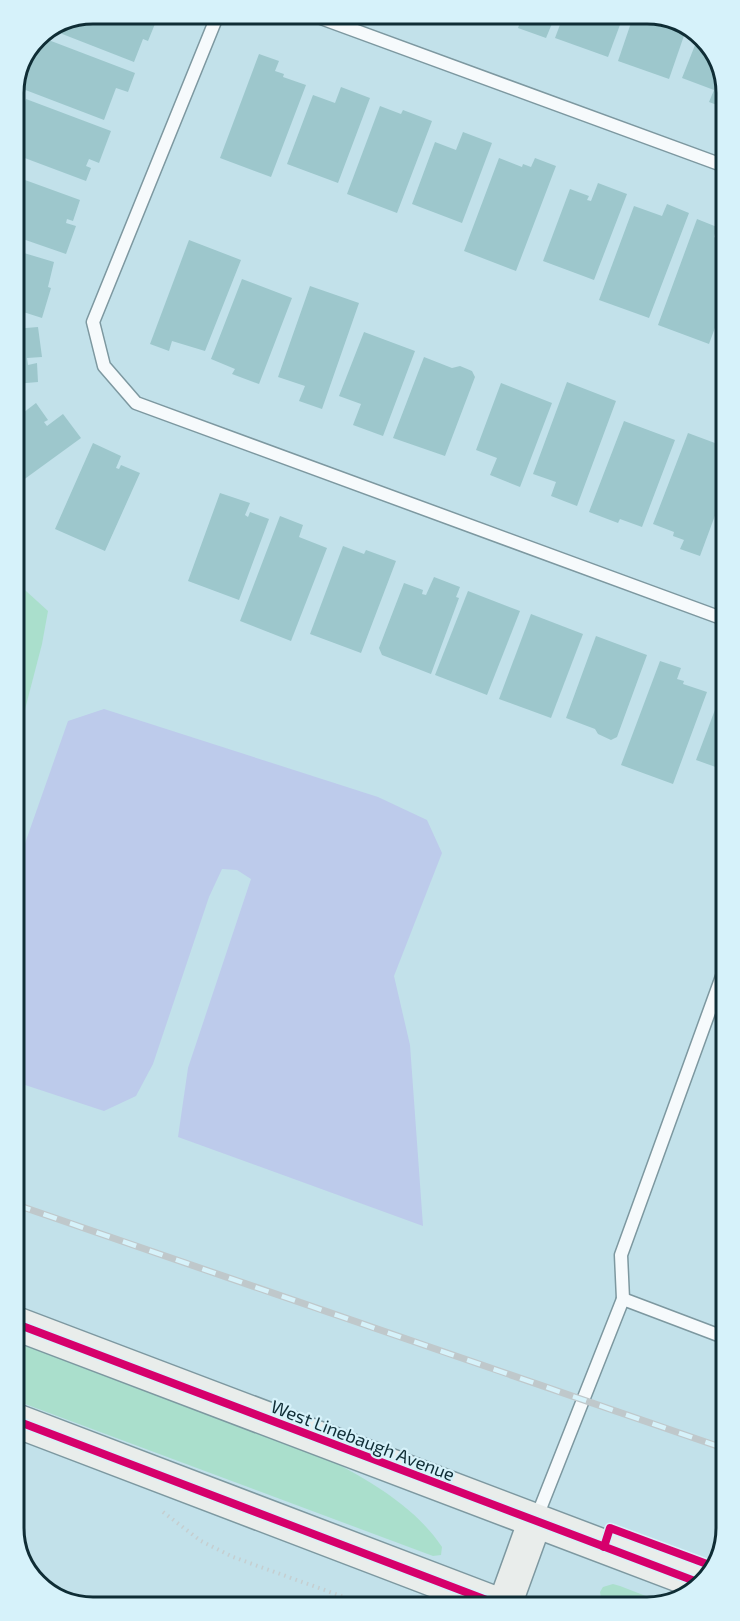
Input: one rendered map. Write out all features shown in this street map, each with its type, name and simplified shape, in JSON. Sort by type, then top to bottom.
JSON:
[{"type":"main road","name":"West Linebaugh Avenue","points":[[24,1327],[692,1580]]},
{"type":"main road","points":[[24,1424],[479,1597]]},
{"type":"main road","points":[[508,1597],[535,1521]]},
{"type":"lane","points":[[214,24],[93,322],[104,366],[136,403],[716,616]]},
{"type":"lane","points":[[337,24],[716,163]]},
{"type":"lane","points":[[535,1521],[624,1299],[621,1255],[716,993]]},
{"type":"lane","points":[[624,1299],[716,1334]]},
{"type":"path","points":[[158,1509],[201,1541],[233,1557],[344,1597]]},
{"type":"green space","points":[[24,589],[48,611],[24,713]]},
{"type":"green space","points":[[24,1344],[323,1456],[388,1494],[418,1518],[442,1547],[441,1555],[433,1556],[24,1404]]},
{"type":"green space","points":[[613,1584],[648,1597],[601,1597],[600,1592],[603,1587]]},
{"type":"water","points":[[104,709],[378,797],[427,820],[442,853],[394,976],[410,1045],[423,1226],[178,1137],[188,1068],[251,879],[237,870],[222,869],[209,897],[153,1064],[136,1096],[104,1111],[24,1085],[24,846],[68,721]]},
{"type":"building","points":[[155,24],[148,41],[143,39],[134,62],[60,33],[80,25]]},
{"type":"building","points":[[519,24],[552,24],[546,38],[518,28]]},
{"type":"building","points":[[560,24],[620,24],[608,57],[555,38]]},
{"type":"building","points":[[631,24],[665,26],[684,35],[669,79],[618,61]]},
{"type":"building","points":[[49,40],[135,73],[128,92],[116,88],[104,120],[24,89],[29,67],[44,44]]},
{"type":"building","points":[[695,44],[712,71],[715,80],[716,105],[709,102],[714,90],[682,78]]},
{"type":"building","points":[[259,54],[279,61],[275,71],[284,74],[283,77],[306,85],[271,177],[220,158]]},
{"type":"building","points":[[341,87],[370,98],[338,183],[287,164],[313,95],[335,103]]},
{"type":"building","points":[[26,99],[111,131],[99,163],[89,159],[86,166],[91,168],[86,181],[24,158],[24,104]]},
{"type":"building","points":[[380,106],[401,114],[403,110],[432,121],[397,213],[347,194]]},
{"type":"building","points":[[463,132],[492,143],[462,223],[412,204],[435,142],[456,150]]},
{"type":"building","points":[[499,158],[522,167],[523,164],[531,167],[535,158],[556,166],[516,271],[464,251]]},
{"type":"building","points":[[24,180],[80,200],[73,221],[67,219],[66,223],[76,226],[66,254],[24,239]]},
{"type":"building","points":[[598,183],[627,194],[594,280],[543,261],[570,189],[589,196],[587,200],[591,201]]},
{"type":"building","points":[[667,204],[689,213],[649,318],[599,300],[634,206],[662,216]]},
{"type":"building","points":[[697,219],[716,227],[714,237],[716,238],[716,325],[709,344],[658,325]]},
{"type":"building","points":[[189,240],[241,260],[205,351],[172,341],[169,351],[150,344]]},
{"type":"building","points":[[24,253],[54,262],[48,287],[51,288],[42,318],[24,312]]},
{"type":"building","points":[[242,279],[292,298],[259,384],[232,374],[235,369],[211,359]]},
{"type":"building","points":[[310,286],[359,303],[322,409],[299,401],[305,386],[278,377]]},
{"type":"building","points":[[38,327],[42,357],[27,358],[28,365],[37,363],[38,382],[24,383],[24,328]]},
{"type":"building","points":[[364,332],[415,351],[383,436],[353,425],[361,404],[339,396]]},
{"type":"building","points":[[424,357],[452,368],[460,366],[472,371],[475,377],[445,456],[393,438]]},
{"type":"building","points":[[567,382],[616,401],[577,506],[551,496],[556,482],[533,474]]},
{"type":"building","points":[[501,383],[552,403],[520,487],[490,475],[497,458],[476,450]]},
{"type":"building","points":[[36,403],[48,420],[44,422],[47,426],[63,414],[81,438],[24,479],[24,412]]},
{"type":"building","points":[[624,421],[675,440],[642,527],[620,519],[618,523],[589,512]]},
{"type":"building","points":[[688,433],[716,443],[716,513],[700,556],[680,549],[684,540],[673,536],[674,532],[653,524]]},
{"type":"building","points":[[93,443],[121,456],[116,468],[119,469],[121,465],[140,473],[105,551],[55,529]]},
{"type":"building","points":[[220,493],[250,503],[245,515],[248,517],[250,512],[269,519],[239,600],[188,581]]},
{"type":"building","points":[[280,516],[303,525],[299,537],[327,548],[291,641],[240,621]]},
{"type":"building","points":[[343,546],[364,554],[366,550],[396,561],[361,653],[310,634]]},
{"type":"building","points":[[434,577],[460,587],[456,597],[459,598],[431,674],[382,655],[379,648],[404,583],[423,590],[422,594],[426,595]]},
{"type":"building","points":[[468,591],[520,611],[487,695],[435,675]]},
{"type":"building","points":[[531,614],[583,634],[551,718],[499,699]]},
{"type":"building","points":[[596,636],[647,655],[617,737],[611,740],[598,734],[595,729],[566,718]]},
{"type":"building","points":[[660,661],[681,668],[677,679],[684,681],[683,684],[707,692],[673,784],[621,765]]},
{"type":"building","points":[[716,707],[716,767],[696,760]]},
{"type":"railway","points":[[24,1207],[716,1446]]},
{"type":"cycle path","points":[[24,1327],[692,1580]]},
{"type":"cycle path","points":[[24,1424],[479,1597]]},
{"type":"cycle path","points":[[604,1547],[610,1528],[706,1563]]}]
